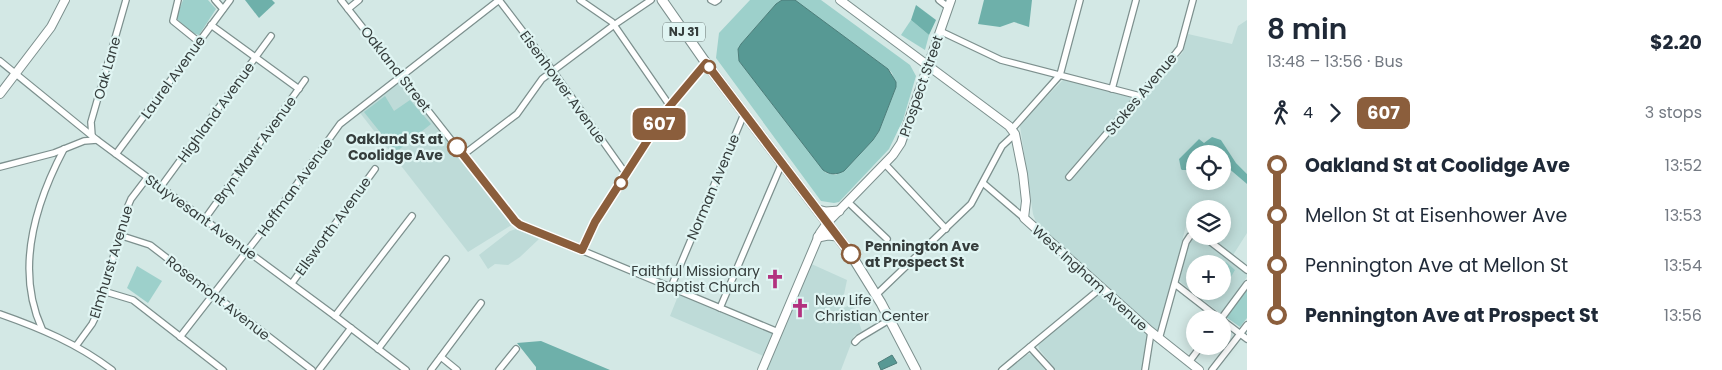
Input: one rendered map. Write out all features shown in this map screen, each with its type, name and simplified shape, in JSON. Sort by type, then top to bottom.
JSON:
[{"type":"main road","name":"NJ 31","points":[[662,0],[706,63],[858,265],[916,370]]},
{"type":"main road","points":[[818,210],[839,211]]},
{"type":"main road","points":[[818,237],[837,236]]},
{"type":"street","points":[[0,94],[52,27],[65,0]]},
{"type":"street","name":"Oak Lane","points":[[95,138],[91,122],[126,0]]},
{"type":"street","points":[[178,0],[173,22],[199,42]]},
{"type":"street","points":[[215,0],[223,9]]},
{"type":"street","name":"Laurel Avenue","points":[[116,154],[230,0]]},
{"type":"street","name":"Oakland Street","points":[[341,0],[520,225],[778,332]]},
{"type":"street","points":[[348,9],[359,0]]},
{"type":"street","name":"Eisenhower Avenue","points":[[499,0],[553,71],[626,174]]},
{"type":"street","name":"Hoffman Avenue","points":[[180,337],[340,124],[499,0]]},
{"type":"street","points":[[580,0],[610,20],[670,106]]},
{"type":"street","points":[[463,155],[517,114],[540,82],[553,71],[614,25],[652,0]]},
{"type":"street","points":[[840,0],[1013,132],[1026,201],[1024,218]]},
{"type":"street","points":[[939,0],[950,3]]},
{"type":"street","points":[[876,296],[971,204],[1002,146],[1060,75],[1080,0]]},
{"type":"street","points":[[1112,89],[1136,0]]},
{"type":"street","name":"Stokes Avenue","points":[[1069,177],[1180,48],[1193,0]]},
{"type":"street","name":"Prospect Street","points":[[762,370],[818,237],[827,222],[885,164],[905,134],[950,3]]},
{"type":"street","points":[[211,25],[299,89]]},
{"type":"street","points":[[940,31],[1001,60],[1140,96]]},
{"type":"street","name":"Highland Avenue","points":[[160,188],[271,36]]},
{"type":"street","name":"Stuyvesant Avenue","points":[[0,61],[160,188],[292,283],[406,370]]},
{"type":"street","points":[[582,250],[595,222],[670,106],[706,63]]},
{"type":"street","name":"Bryn Mawr Avenue","points":[[204,220],[305,80]]},
{"type":"street","name":"Norman Avenue","points":[[671,287],[744,114]]},
{"type":"street","points":[[0,167],[64,150],[95,138]]},
{"type":"street","points":[[42,329],[31,298],[28,275],[29,257],[43,195],[64,150]]},
{"type":"street","points":[[720,308],[782,163]]},
{"type":"street","points":[[885,164],[946,229]]},
{"type":"street","name":"Ellsworth Avenue","points":[[292,283],[375,169]]},
{"type":"street","name":"Elmhurst Avenue","points":[[76,346],[95,319],[131,199],[147,178]]},
{"type":"street","name":"West Ingham Avenue","points":[[983,183],[1159,339],[1199,370]]},
{"type":"street","points":[[848,202],[887,240]]},
{"type":"street","points":[[335,316],[412,216]]},
{"type":"street","name":"Rosemont Avenue","points":[[119,235],[150,245],[312,370]]},
{"type":"street","points":[[1159,339],[1186,242]]},
{"type":"street","points":[[1215,245],[1247,270]]},
{"type":"street","points":[[378,348],[446,259]]},
{"type":"street","points":[[1175,284],[1209,310]]},
{"type":"street","points":[[1228,310],[1247,284]]},
{"type":"street","points":[[1002,370],[1101,288]]},
{"type":"street","points":[[103,291],[133,300],[223,370]]},
{"type":"street","points":[[431,370],[481,303]]},
{"type":"street","points":[[0,314],[42,329],[76,346],[112,370]]},
{"type":"street","points":[[855,342],[890,320]]},
{"type":"street","points":[[1212,370],[1247,325]]},
{"type":"street","points":[[1231,327],[1247,339]]},
{"type":"street","points":[[319,370],[351,328]]},
{"type":"street","points":[[1145,370],[1151,332]]},
{"type":"street","points":[[1030,347],[1051,370]]},
{"type":"street","points":[[499,370],[516,349]]},
{"type":"street","points":[[1189,362],[1194,355]]},
{"type":"street","points":[[441,357],[457,370]]},
{"type":"shaded area","points":[[183,0],[208,0],[216,9],[199,35],[192,33],[176,18]]},
{"type":"shaded area","points":[[245,0],[272,0],[275,3],[259,18]]},
{"type":"shaded area","points":[[750,0],[784,0],[776,4],[741,44],[738,49],[739,61],[826,173],[836,175],[873,140],[879,131],[896,87],[892,73],[888,69],[792,0],[821,0],[910,65],[916,76],[903,120],[889,149],[839,202],[821,201],[716,58],[719,33]]},
{"type":"shaded area","points":[[782,0],[795,0],[888,69],[896,82],[896,87],[879,131],[844,171],[831,174],[823,170],[739,61],[738,49],[741,44],[776,4]]},
{"type":"shaded area","points":[[984,0],[1032,0],[1029,27],[1014,22],[1000,27],[978,24]]},
{"type":"shaded area","points":[[916,5],[936,20],[929,35],[911,20]]},
{"type":"shaded area","points":[[911,20],[929,35],[925,50],[901,35]]},
{"type":"shaded area","points":[[1247,20],[1247,174],[1231,155],[1231,145],[1224,145],[1221,140],[1204,143],[1199,139],[1193,145],[1186,145],[1186,152],[1179,159],[1181,166],[1186,167],[1186,190],[1231,190],[1231,170],[1247,184],[1247,233],[1233,255],[1221,245],[1231,245],[1231,200],[1186,200],[1186,226],[1159,330],[1154,331],[1043,231],[1036,222],[1033,214],[1020,126],[1021,122],[1064,79],[1143,99],[1183,52],[1188,34],[1232,44],[1238,26]]},
{"type":"shaded area","points":[[402,75],[518,221],[468,252],[357,109]]},
{"type":"shaded area","points":[[385,96],[394,111],[410,100],[431,124],[396,152],[364,112]]},
{"type":"shaded area","points":[[1212,137],[1221,140],[1224,145],[1193,145],[1199,139],[1204,143]]},
{"type":"shaded area","points":[[1186,152],[1186,170],[1181,169],[1179,159]]},
{"type":"shaded area","points":[[1231,155],[1247,174],[1247,184],[1231,170]]},
{"type":"shaded area","points":[[516,229],[539,239],[520,257],[508,265],[495,264],[488,269],[479,255],[510,231]]},
{"type":"shaded area","points":[[1188,245],[1210,245],[1223,255],[1186,255],[1186,286],[1179,281]]},
{"type":"shaded area","points":[[1231,261],[1247,273],[1247,277],[1231,300]]},
{"type":"shaded area","points":[[807,262],[847,280],[841,309],[852,304],[862,331],[854,336],[841,370],[761,370],[766,357],[670,316],[680,291],[778,333]]},
{"type":"shaded area","points":[[137,266],[162,281],[148,303],[127,288]]},
{"type":"shaded area","points":[[1231,266],[1235,270],[1231,277]]},
{"type":"shaded area","points":[[1247,288],[1247,318],[1240,327],[1231,321],[1231,310]]},
{"type":"shaded area","points":[[1101,291],[1148,333],[1143,370],[1056,370],[1039,349],[1038,343]]},
{"type":"shaded area","points":[[1203,300],[1231,300],[1224,310],[1216,310]]},
{"type":"shaded area","points":[[541,341],[610,370],[536,370],[536,367],[517,343]]},
{"type":"shaded area","points":[[892,355],[897,363],[881,370],[878,363]]},
{"type":"shaded area","points":[[1025,355],[1033,355],[1045,370],[1007,370]]},
{"type":"bus line","name":"607","points":[[457,147],[515,221],[520,225],[582,250],[595,222],[669,107],[706,63],[851,254]]},
{"type":"place","name":"Oakland St at Coolidge Ave","points":[[457,147]]},
{"type":"place","name":"Pennington Ave at Prospect St","points":[[851,254]]},
{"type":"place","name":"Faithful Missionary Baptist Church","points":[[775,279]]},
{"type":"place","name":"New Life Christian Center","points":[[800,308]]}]
